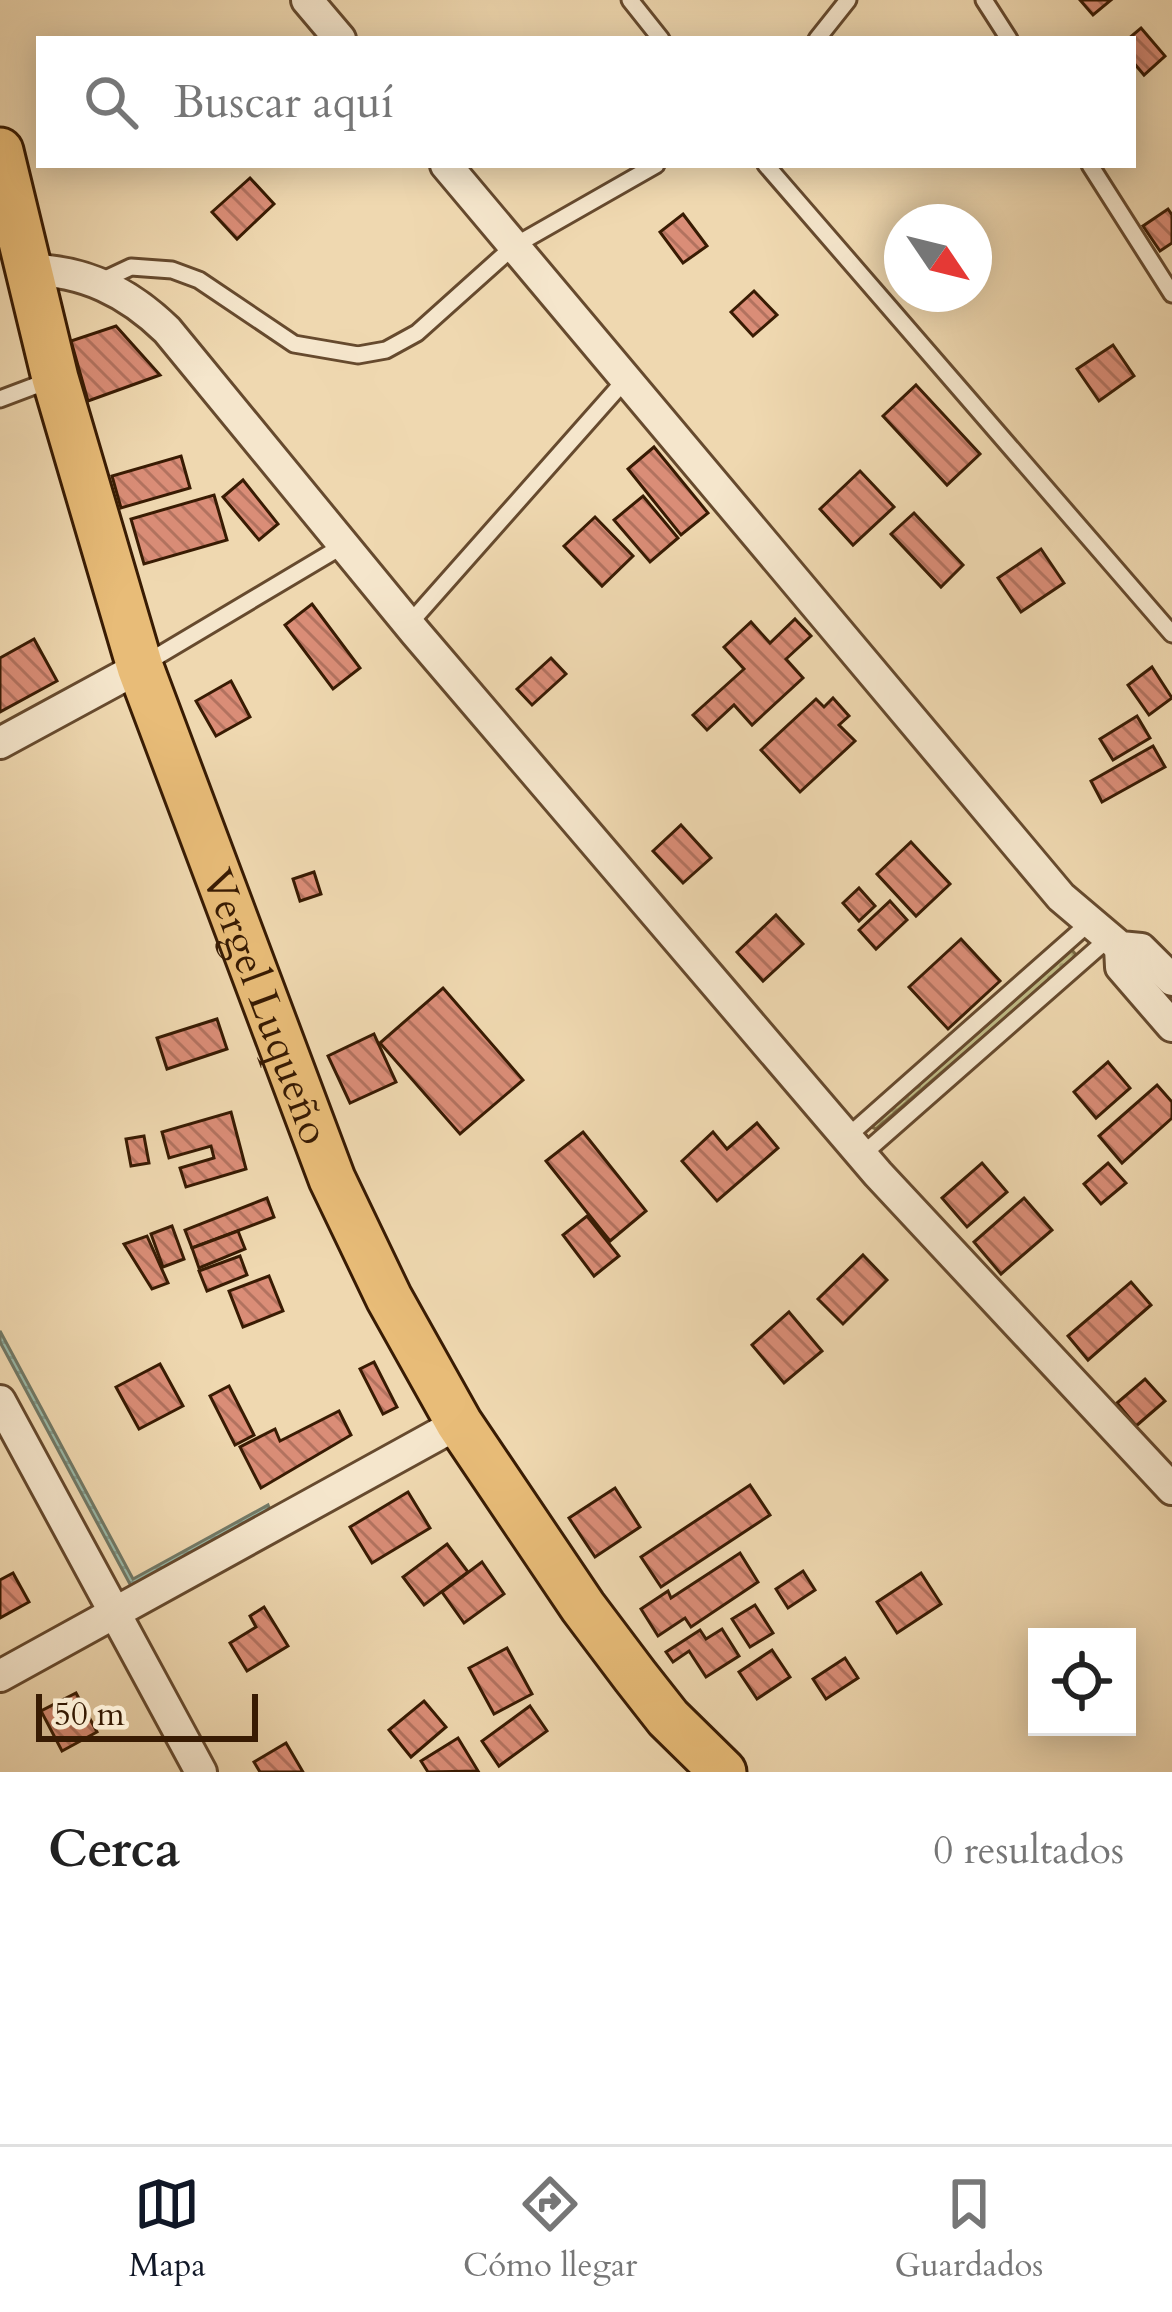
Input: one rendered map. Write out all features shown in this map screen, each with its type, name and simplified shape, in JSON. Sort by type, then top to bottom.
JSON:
[{"type":"main road","name":"Vergel Luqueño","points":[[0,152],[55,378],[140,667],[332,1179],[388,1298],[460,1423],[583,1607],[668,1718],[723,1772]]},
{"type":"street","points":[[308,0],[338,36]]},
{"type":"street","points":[[449,168],[1061,897],[1106,936],[1141,949],[1172,980]]},
{"type":"street","points":[[28,270],[54,270],[99,282],[146,309],[167,330],[409,624],[854,1146],[1172,1489]]},
{"type":"street","points":[[0,743],[140,667]]},
{"type":"street","points":[[1106,936],[1121,967],[1172,1026]]},
{"type":"street","points":[[0,1401],[201,1772]]},
{"type":"street","points":[[0,1676],[460,1423]]},
{"type":"lane","points":[[630,0],[660,36]]},
{"type":"lane","points":[[819,36],[848,0]]},
{"type":"lane","points":[[984,0],[1007,36]]},
{"type":"lane","points":[[99,282],[131,267],[172,270],[199,280],[294,344],[358,356],[386,350],[417,333],[514,246],[651,168]]},
{"type":"lane","points":[[769,168],[1172,634]]},
{"type":"lane","points":[[1092,168],[1172,294]]},
{"type":"lane","points":[[0,399],[55,378]]},
{"type":"lane","points":[[409,624],[626,379]]},
{"type":"lane","points":[[140,667],[344,545]]},
{"type":"lane","points":[[854,1146],[1106,936]]},
{"type":"lane","points":[[854,1146],[1106,936]]},
{"type":"shaded area","points":[[1072,950],[1077,956],[876,1129],[871,1127]]},
{"type":"shaded area","points":[[0,1331],[133,1579],[268,1505],[270,1510],[131,1586],[0,1342]]},
{"type":"building","points":[[1080,0],[1111,0],[1093,15]]},
{"type":"building","points":[[1141,28],[1165,56],[1144,75],[1136,66],[1136,36],[1132,36]]},
{"type":"building","points":[[250,178],[274,204],[237,239],[212,212]]},
{"type":"building","points":[[1168,209],[1172,243],[1160,251],[1143,226]]},
{"type":"building","points":[[683,214],[707,246],[683,263],[660,232]]},
{"type":"building","points":[[754,291],[777,315],[753,336],[731,312]]},
{"type":"building","points":[[116,326],[160,375],[88,401],[71,341]]},
{"type":"building","points":[[1113,345],[1134,376],[1099,401],[1077,369]]},
{"type":"building","points":[[916,385],[980,454],[947,485],[883,416]]},
{"type":"building","points":[[654,447],[708,513],[681,535],[628,469]]},
{"type":"building","points":[[181,456],[190,488],[121,508],[112,476]]},
{"type":"building","points":[[860,471],[894,507],[853,545],[820,509]]},
{"type":"building","points":[[243,480],[278,524],[259,540],[223,497]]},
{"type":"building","points":[[214,495],[227,540],[144,564],[131,519]]},
{"type":"building","points":[[643,496],[678,538],[650,562],[614,520]]},
{"type":"building","points":[[914,513],[963,565],[941,587],[891,534]]},
{"type":"building","points":[[595,517],[633,556],[602,586],[564,546]]},
{"type":"building","points":[[1041,549],[1064,583],[1021,612],[998,578]]},
{"type":"building","points":[[312,604],[360,668],[333,689],[285,625]]},
{"type":"building","points":[[795,619],[811,636],[786,659],[803,678],[752,725],[734,705],[707,730],[693,715],[744,669],[724,647],[751,622],[770,643]]},
{"type":"building","points":[[34,639],[57,681],[0,712],[0,658]]},
{"type":"building","points":[[551,658],[566,674],[532,705],[517,689]]},
{"type":"building","points":[[1152,667],[1172,698],[1149,715],[1128,685]]},
{"type":"building","points":[[231,681],[250,717],[216,736],[196,701]]},
{"type":"building","points":[[833,698],[849,716],[839,725],[855,741],[800,792],[761,750],[816,699],[824,707]]},
{"type":"building","points":[[1137,716],[1150,738],[1113,760],[1100,739]]},
{"type":"building","points":[[1153,746],[1165,767],[1102,802],[1091,781]]},
{"type":"building","points":[[681,825],[711,858],[683,883],[653,851]]},
{"type":"building","points":[[911,842],[950,884],[916,916],[877,874]]},
{"type":"building","points":[[314,872],[321,894],[300,901],[293,879]]},
{"type":"building","points":[[859,888],[875,906],[859,921],[843,903]]},
{"type":"building","points":[[890,901],[907,920],[876,949],[859,930]]},
{"type":"building","points":[[776,915],[803,944],[763,981],[737,952]]},
{"type":"building","points":[[961,939],[1000,981],[948,1029],[909,987]]},
{"type":"building","points":[[443,988],[523,1080],[460,1134],[380,1043]]},
{"type":"building","points":[[217,1019],[227,1049],[167,1069],[157,1038]]},
{"type":"building","points":[[374,1034],[396,1082],[350,1103],[328,1056]]},
{"type":"building","points":[[1108,1062],[1130,1088],[1096,1118],[1074,1092]]},
{"type":"building","points":[[1157,1085],[1172,1102],[1172,1118],[1122,1163],[1099,1136]]},
{"type":"building","points":[[231,1112],[246,1169],[186,1187],[180,1168],[214,1158],[211,1146],[169,1158],[162,1132]]},
{"type":"building","points":[[757,1123],[778,1148],[717,1201],[682,1161],[713,1132],[727,1149]]},
{"type":"building","points":[[583,1132],[646,1211],[610,1241],[546,1161]]},
{"type":"building","points":[[144,1136],[149,1163],[131,1166],[126,1139]]},
{"type":"building","points":[[982,1163],[1007,1192],[967,1227],[942,1198]]},
{"type":"building","points":[[1108,1163],[1126,1183],[1101,1204],[1084,1184]]},
{"type":"building","points":[[267,1198],[274,1217],[192,1248],[185,1230]]},
{"type":"building","points":[[1024,1198],[1052,1230],[1001,1274],[974,1242]]},
{"type":"building","points":[[587,1216],[619,1256],[594,1276],[563,1235]]},
{"type":"building","points":[[172,1226],[184,1259],[163,1267],[151,1234]]},
{"type":"building","points":[[238,1231],[245,1249],[199,1268],[192,1248]]},
{"type":"building","points":[[147,1236],[168,1283],[152,1289],[124,1244]]},
{"type":"building","points":[[863,1255],[887,1280],[843,1324],[818,1299]]},
{"type":"building","points":[[240,1256],[247,1275],[207,1291],[199,1271]]},
{"type":"building","points":[[269,1276],[283,1311],[243,1327],[229,1291]]},
{"type":"building","points":[[1131,1282],[1151,1305],[1088,1360],[1068,1336]]},
{"type":"building","points":[[789,1312],[822,1351],[784,1383],[752,1345]]},
{"type":"building","points":[[374,1362],[397,1407],[383,1414],[360,1369]]},
{"type":"building","points":[[160,1364],[183,1406],[139,1429],[116,1387]]},
{"type":"building","points":[[1145,1379],[1165,1401],[1136,1426],[1117,1403]]},
{"type":"building","points":[[229,1386],[254,1435],[235,1445],[210,1396]]},
{"type":"building","points":[[339,1411],[351,1435],[261,1488],[240,1447],[275,1429],[280,1441]]},
{"type":"building","points":[[750,1485],[770,1515],[661,1587],[641,1557]]},
{"type":"building","points":[[615,1488],[640,1527],[595,1557],[569,1518]]},
{"type":"building","points":[[408,1492],[430,1528],[372,1563],[350,1527]]},
{"type":"building","points":[[447,1544],[468,1572],[424,1605],[403,1577]]},
{"type":"building","points":[[740,1553],[758,1582],[691,1627],[685,1618],[658,1636],[641,1609],[668,1591],[671,1598]]},
{"type":"building","points":[[482,1562],[504,1594],[464,1623],[442,1592]]},
{"type":"building","points":[[803,1571],[815,1590],[788,1608],[776,1589]]},
{"type":"building","points":[[13,1573],[29,1602],[0,1618],[0,1580]]},
{"type":"building","points":[[921,1573],[941,1604],[897,1633],[877,1602]]},
{"type":"building","points":[[755,1605],[773,1633],[750,1647],[732,1619]]},
{"type":"building","points":[[264,1607],[288,1646],[247,1671],[230,1643],[256,1627],[250,1616]]},
{"type":"building","points":[[722,1629],[739,1656],[706,1677],[689,1651],[673,1662],[666,1652],[700,1630],[706,1639]]},
{"type":"building","points":[[507,1648],[532,1694],[494,1714],[469,1668]]},
{"type":"building","points":[[772,1650],[790,1677],[757,1699],[739,1672]]},
{"type":"building","points":[[845,1658],[858,1678],[826,1699],[813,1679]]},
{"type":"building","points":[[76,1693],[97,1732],[62,1751],[41,1711]]},
{"type":"building","points":[[424,1701],[446,1727],[411,1757],[389,1730]]},
{"type":"building","points":[[530,1706],[547,1731],[499,1766],[482,1741]]},
{"type":"building","points":[[458,1738],[478,1771],[428,1772],[421,1761]]},
{"type":"building","points":[[286,1743],[303,1772],[260,1772],[254,1762]]}]
